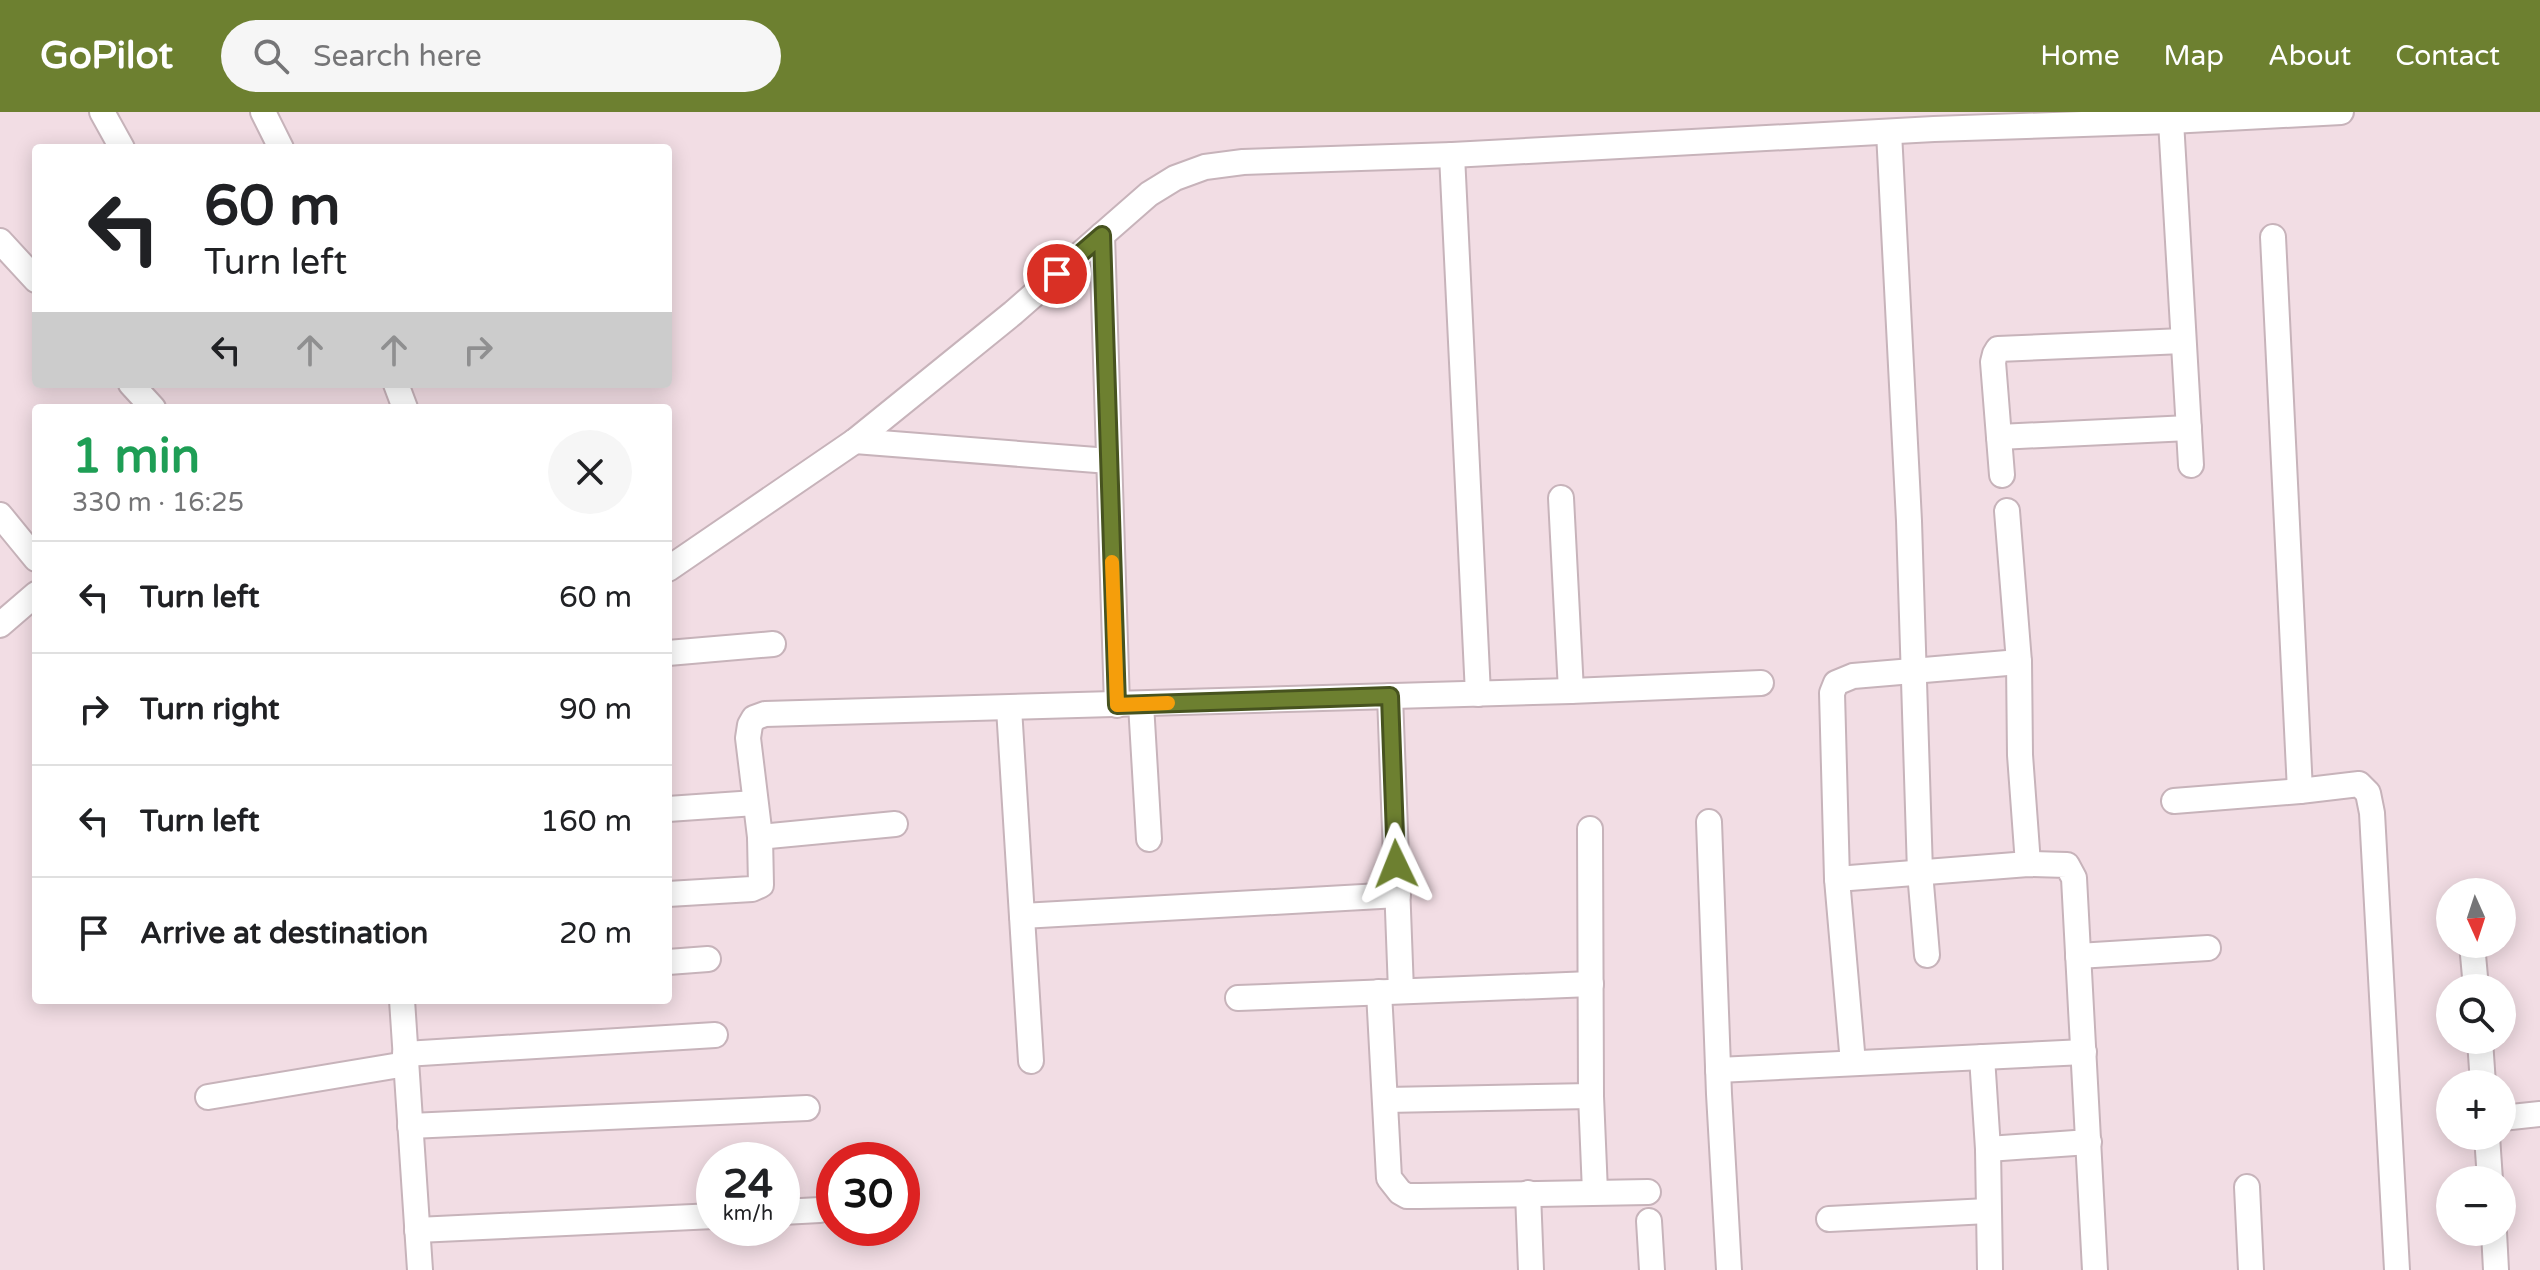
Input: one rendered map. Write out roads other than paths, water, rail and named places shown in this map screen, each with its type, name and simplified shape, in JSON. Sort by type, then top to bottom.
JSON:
[{"type":"street","points":[[102,112],[120,144]]},
{"type":"street","points":[[263,112],[279,144]]},
{"type":"street","points":[[672,566],[855,441],[1013,313],[1149,194],[1175,178],[1205,167],[1243,162],[1452,155],[2155,118],[2341,112]]},
{"type":"street","points":[[2155,118],[2183,341],[2191,465]]},
{"type":"street","points":[[1889,132],[1915,672],[1920,872],[1927,955]]},
{"type":"street","points":[[1452,155],[1478,694]]},
{"type":"street","points":[[1102,235],[1109,461],[1129,705],[1149,839]]},
{"type":"street","points":[[2273,237],[2300,791]]},
{"type":"street","points":[[3,250],[32,276]]},
{"type":"street","points":[[2002,475],[1993,362],[1998,349],[2183,341]]},
{"type":"street","points":[[135,388],[149,404]]},
{"type":"street","points":[[1999,437],[2189,428]]},
{"type":"street","points":[[855,441],[1109,461]]},
{"type":"street","points":[[1561,498],[1571,691]]},
{"type":"street","points":[[2007,511],[2019,662],[2020,755],[2028,864]]},
{"type":"street","points":[[0,515],[32,554]]},
{"type":"street","points":[[0,625],[32,597]]},
{"type":"street","points":[[672,653],[773,644]]},
{"type":"street","points":[[1853,1063],[1837,879],[1832,693],[1836,683],[1853,676],[2019,662]]},
{"type":"street","points":[[672,894],[757,889],[761,885],[760,837],[748,738],[754,718],[773,713],[1129,705],[1761,683]]},
{"type":"street","points":[[1390,696],[1398,895],[1386,1100],[1388,1173],[1400,1192],[1407,1196],[1648,1192]]},
{"type":"street","points":[[1009,708],[1031,1061]]},
{"type":"street","points":[[2174,801],[2359,784],[2368,793],[2397,1270]]},
{"type":"street","points":[[672,809],[755,803]]},
{"type":"street","points":[[1709,822],[1729,1270]]},
{"type":"street","points":[[760,837],[895,824]]},
{"type":"street","points":[[1590,829],[1591,1096],[1595,1192]]},
{"type":"street","points":[[1837,879],[2028,864],[2067,865],[2071,870],[2074,878],[2095,1270]]},
{"type":"street","points":[[1022,916],[1398,895]]},
{"type":"street","points":[[2078,956],[2208,948]]},
{"type":"street","points":[[672,962],[708,959]]},
{"type":"street","points":[[1238,998],[1591,984]]},
{"type":"street","points":[[402,1004],[420,1270]]},
{"type":"street","points":[[208,1097],[406,1059],[715,1035]]},
{"type":"street","points":[[1718,1070],[2084,1052]]},
{"type":"street","points":[[1982,1057],[1988,1149],[1990,1270]]},
{"type":"street","points":[[1386,1100],[1591,1096]]},
{"type":"street","points":[[410,1126],[807,1108]]},
{"type":"street","points":[[2516,1117],[2540,1114]]},
{"type":"street","points":[[1988,1149],[2089,1142]]},
{"type":"street","points":[[2247,1187],[2251,1270]]},
{"type":"street","points":[[1528,1193],[1531,1270]]},
{"type":"street","points":[[1829,1219],[1988,1211]]},
{"type":"street","points":[[417,1230],[696,1217]]},
{"type":"street","points":[[1649,1221],[1652,1270]]},
{"type":"street","points":[[2495,1246],[2496,1270]]}]
